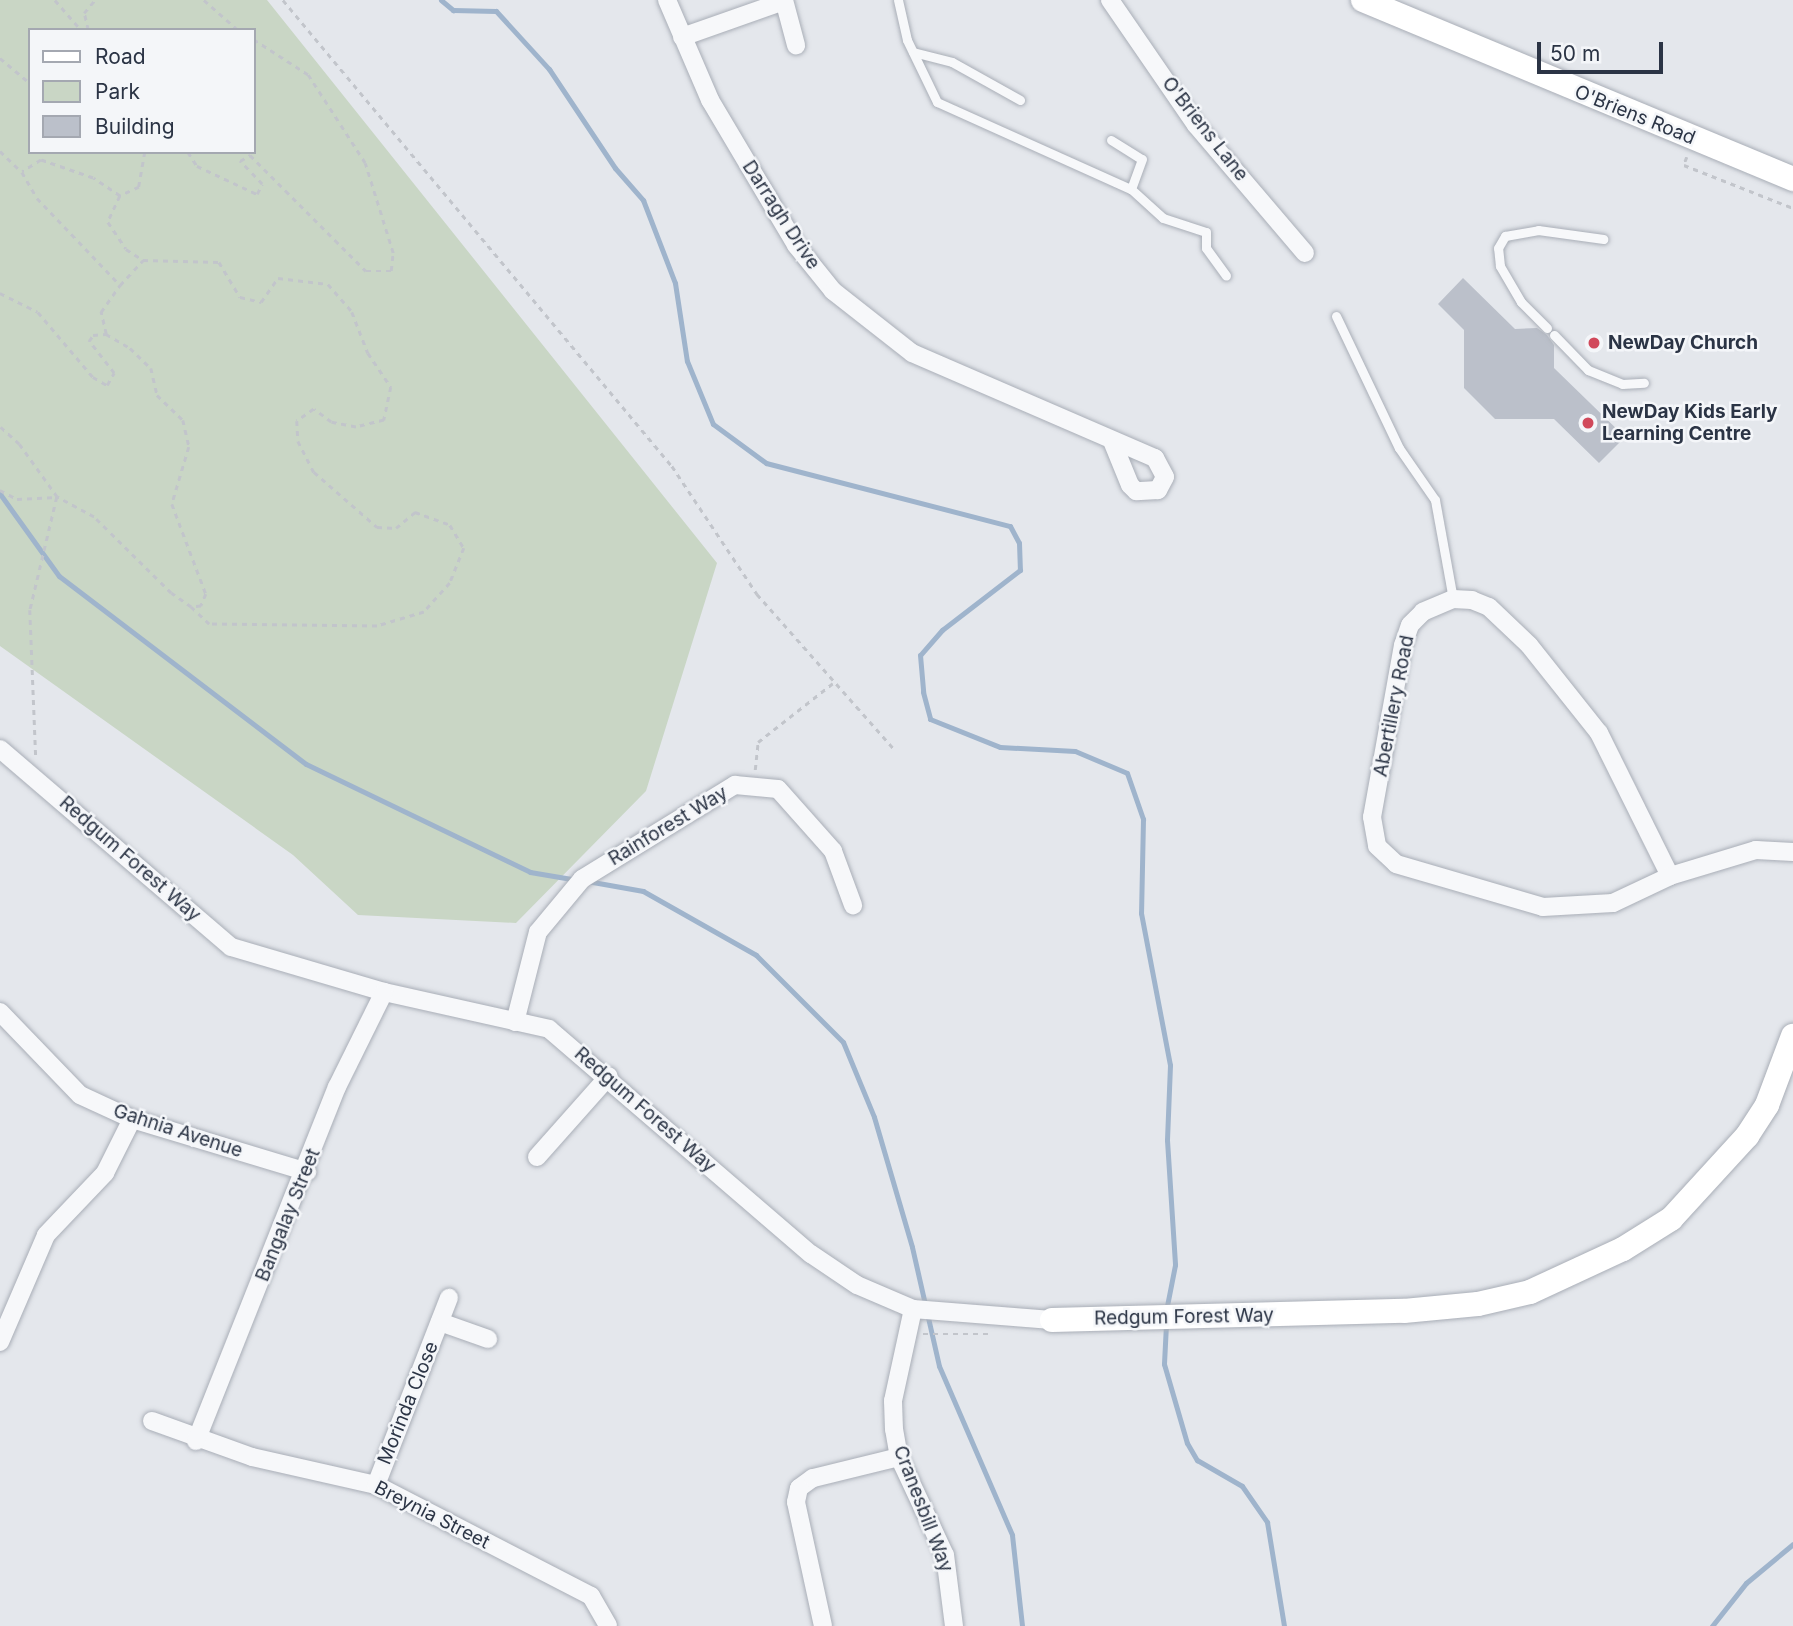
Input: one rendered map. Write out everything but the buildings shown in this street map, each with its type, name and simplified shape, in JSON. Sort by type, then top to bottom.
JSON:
[{"type":"street","name":"Darragh Drive","points":[[667,0],[710,100],[796,245],[833,291],[912,353],[1112,440]]},
{"type":"street","name":"O'Briens Lane","points":[[1110,0],[1196,125],[1306,253]]},
{"type":"street","name":"O'Briens Road","points":[[1363,0],[1793,179]]},
{"type":"street","points":[[682,37],[784,1],[796,45]]},
{"type":"street","points":[[1453,599],[1489,607],[1529,645],[1600,733],[1670,876],[1756,850],[1793,852]]},
{"type":"street","name":"Abertillery Road","points":[[1453,599],[1423,612],[1410,625],[1404,645],[1372,817],[1371,830],[1385,857],[1543,907],[1613,903],[1670,876]]},
{"type":"street","name":"Redgum Forest Way","points":[[0,749],[232,947],[384,992],[549,1029],[609,1076],[811,1254],[887,1302],[913,1309],[1052,1320],[1224,1317],[1478,1304],[1530,1292],[1623,1249],[1671,1219],[1722,1168],[1767,1105],[1793,1036]]},
{"type":"street","name":"Rainforest Way","points":[[515,1022],[538,933],[583,878],[734,785],[778,789],[832,851],[853,905]]},
{"type":"street","name":"Bangalay Street","points":[[196,1441],[307,1172],[337,1087],[384,992]]},
{"type":"street","name":"Gahnia Avenue","points":[[0,1012],[80,1095],[132,1119],[307,1172]]},
{"type":"street","points":[[537,1157],[609,1076]]},
{"type":"street","points":[[0,1342],[46,1235],[105,1173],[132,1119]]},
{"type":"street","name":"Morinda Close","points":[[376,1485],[449,1298]]},
{"type":"street","name":"Cranesbill Way","points":[[913,1309],[893,1401],[900,1457],[945,1555],[954,1626]]},
{"type":"street","name":"Morinda Close","points":[[440,1322],[488,1339]]},
{"type":"street","name":"Breynia Street","points":[[152,1420],[196,1441],[376,1485],[584,1592],[608,1626]]},
{"type":"street","points":[[823,1626],[796,1502],[799,1489],[813,1478],[900,1457]]},
{"type":"lane","points":[[898,0],[913,52],[937,102],[1131,189],[1163,218],[1206,232],[1206,248],[1226,276]]},
{"type":"lane","points":[[913,52],[952,62],[1020,100]]},
{"type":"lane","points":[[1111,140],[1142,159],[1131,189]]},
{"type":"lane","points":[[1603,239],[1538,230],[1505,236],[1498,248],[1500,266],[1521,302],[1588,370],[1622,384],[1644,383]]},
{"type":"lane","points":[[1336,316],[1399,448],[1435,500],[1453,599]]},
{"type":"path","points":[[55,0],[79,28]]},
{"type":"path","points":[[88,28],[84,13],[95,0]]},
{"type":"path","points":[[204,0],[236,28]]},
{"type":"path","points":[[283,0],[672,466],[757,594],[895,750]]},
{"type":"path","points":[[189,154],[197,166],[257,194],[262,184],[240,161],[250,155],[366,271],[391,271],[393,253],[365,163],[308,75],[256,41]]},
{"type":"path","points":[[0,58],[28,81]]},
{"type":"path","points":[[0,151],[22,172],[37,198],[120,285]]},
{"type":"path","points":[[0,427],[19,444],[57,497],[94,517],[209,624],[377,626],[424,612],[450,583],[464,548],[450,525],[415,512],[396,528],[377,527],[314,472],[298,441],[297,421],[314,409],[331,422],[356,427],[384,420],[391,387],[368,353],[352,312],[328,284],[278,278],[261,302],[240,297],[219,262],[143,260],[125,249],[108,222],[120,196],[139,187],[145,154]]},
{"type":"path","points":[[22,172],[41,160],[93,178],[120,196]]},
{"type":"path","points":[[143,260],[100,312],[106,334],[151,368],[157,395],[183,420],[189,447],[172,504],[206,594],[201,606],[191,607]]},
{"type":"path","points":[[0,293],[38,312],[93,377],[107,385],[114,373],[89,341],[93,335],[106,334]]},
{"type":"path","points":[[0,490],[17,499],[57,497]]},
{"type":"path","points":[[35,778],[38,704],[30,610],[57,497]]},
{"type":"path","points":[[753,787],[758,742],[833,683]]},
{"type":"path","points":[[919,1340],[922,1334],[937,1332],[1001,1334]]},
{"type":"green space","points":[[0,0],[267,0],[717,563],[646,791],[516,923],[358,915],[293,855],[0,646]]},
{"type":"waterway","points":[[441,0],[453,10],[496,11],[549,69],[615,168],[643,200],[675,283],[687,361],[713,424],[766,463],[1010,526],[1019,543],[1020,570],[942,630],[920,655],[923,692],[930,719],[1000,747],[1075,751],[1127,773],[1143,819],[1141,913],[1170,1065],[1167,1140],[1175,1265],[1166,1311]]},
{"type":"waterway","points":[[0,494],[59,576],[306,764],[530,872],[577,880]]},
{"type":"waterway","points":[[587,881],[643,891],[756,955],[843,1042],[874,1117],[912,1247],[939,1366],[1012,1535],[1022,1626]]},
{"type":"waterway","points":[[1166,1324],[1164,1364],[1187,1443],[1197,1460],[1242,1486],[1267,1522],[1284,1626]]},
{"type":"waterway","points":[[1712,1626],[1746,1583],[1793,1544]]},
{"type":"place","name":"NewDay Church","points":[[1594,343]]},
{"type":"place","name":"NewDay Kids Early Learning Centre","points":[[1588,423]]}]
